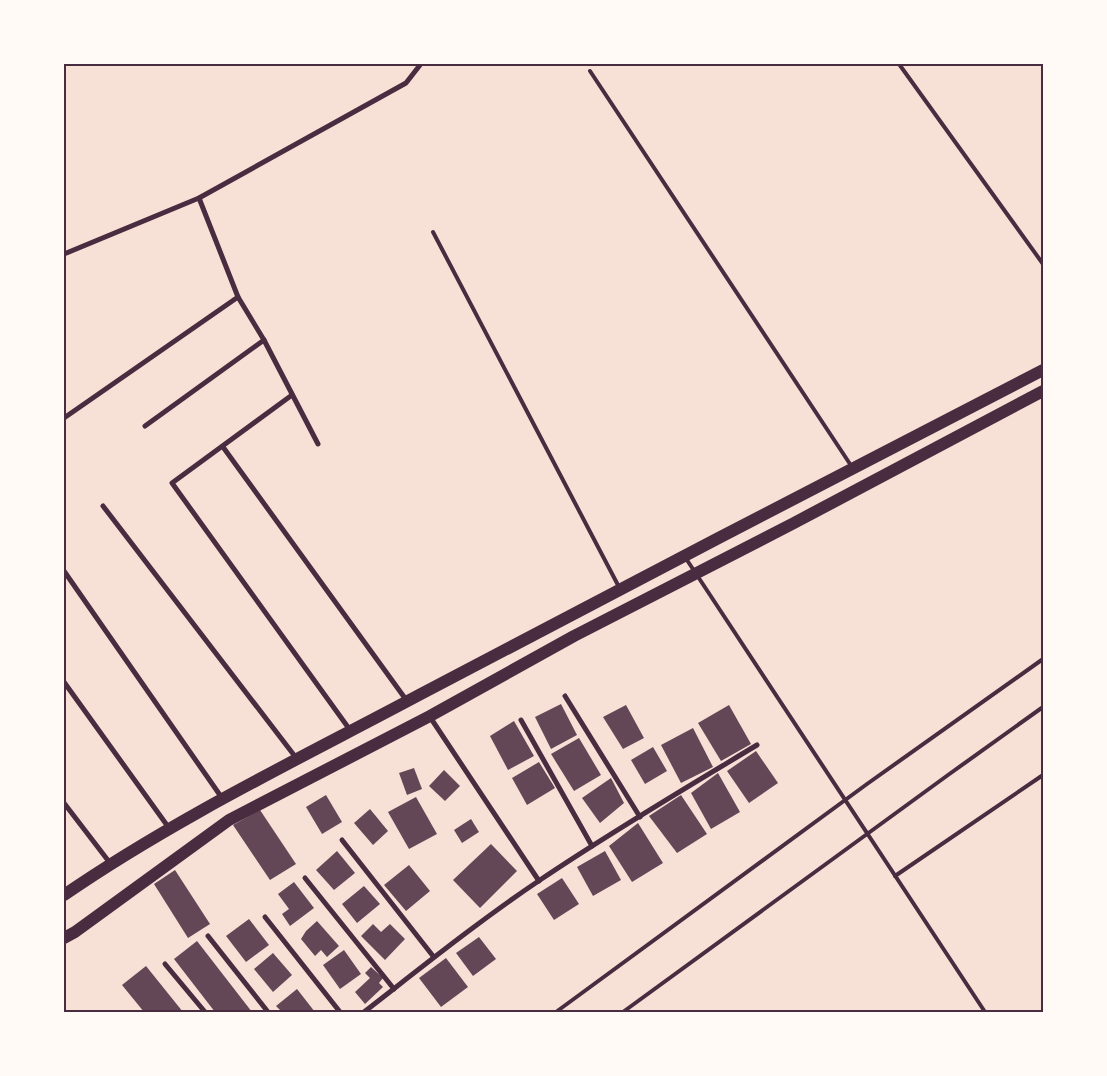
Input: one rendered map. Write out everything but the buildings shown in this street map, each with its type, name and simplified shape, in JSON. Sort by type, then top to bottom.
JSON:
[{"type":"main road","points":[[64,895],[110,863],[223,799],[620,589],[1043,370]]},
{"type":"main road","points":[[64,938],[75,932],[229,820],[430,716],[574,636],[1043,391]]},
{"type":"street","points":[[64,254],[199,198],[406,83],[420,64]]},
{"type":"street","points":[[199,198],[238,297],[264,340],[318,444]]},
{"type":"street","points":[[64,418],[238,297]]},
{"type":"street","points":[[145,426],[264,340]]},
{"type":"street","points":[[292,395],[172,484],[351,731]]},
{"type":"street","points":[[223,447],[407,701]]},
{"type":"street","points":[[103,506],[298,759]]},
{"type":"street","points":[[64,571],[223,799]]},
{"type":"street","points":[[64,682],[169,829]]},
{"type":"street","points":[[564,696],[640,816]]},
{"type":"street","points":[[430,716],[539,881]]},
{"type":"street","points":[[521,720],[592,846]]},
{"type":"street","points":[[364,1012],[433,956],[539,881],[640,816],[757,745]]},
{"type":"street","points":[[64,803],[110,863]]},
{"type":"street","points":[[342,840],[433,956]]},
{"type":"street","points":[[306,878],[394,989]]},
{"type":"street","points":[[265,917],[340,1012]]},
{"type":"street","points":[[208,936],[268,1012]]},
{"type":"street","points":[[165,964],[205,1012]]},
{"type":"lane","points":[[900,64],[1043,264]]},
{"type":"lane","points":[[590,71],[853,469]]},
{"type":"lane","points":[[434,232],[620,589]]},
{"type":"lane","points":[[684,556],[985,1012]]},
{"type":"lane","points":[[556,1012],[820,818],[1043,659]]},
{"type":"lane","points":[[623,1012],[1043,708]]},
{"type":"lane","points":[[895,876],[1043,775]]}]
